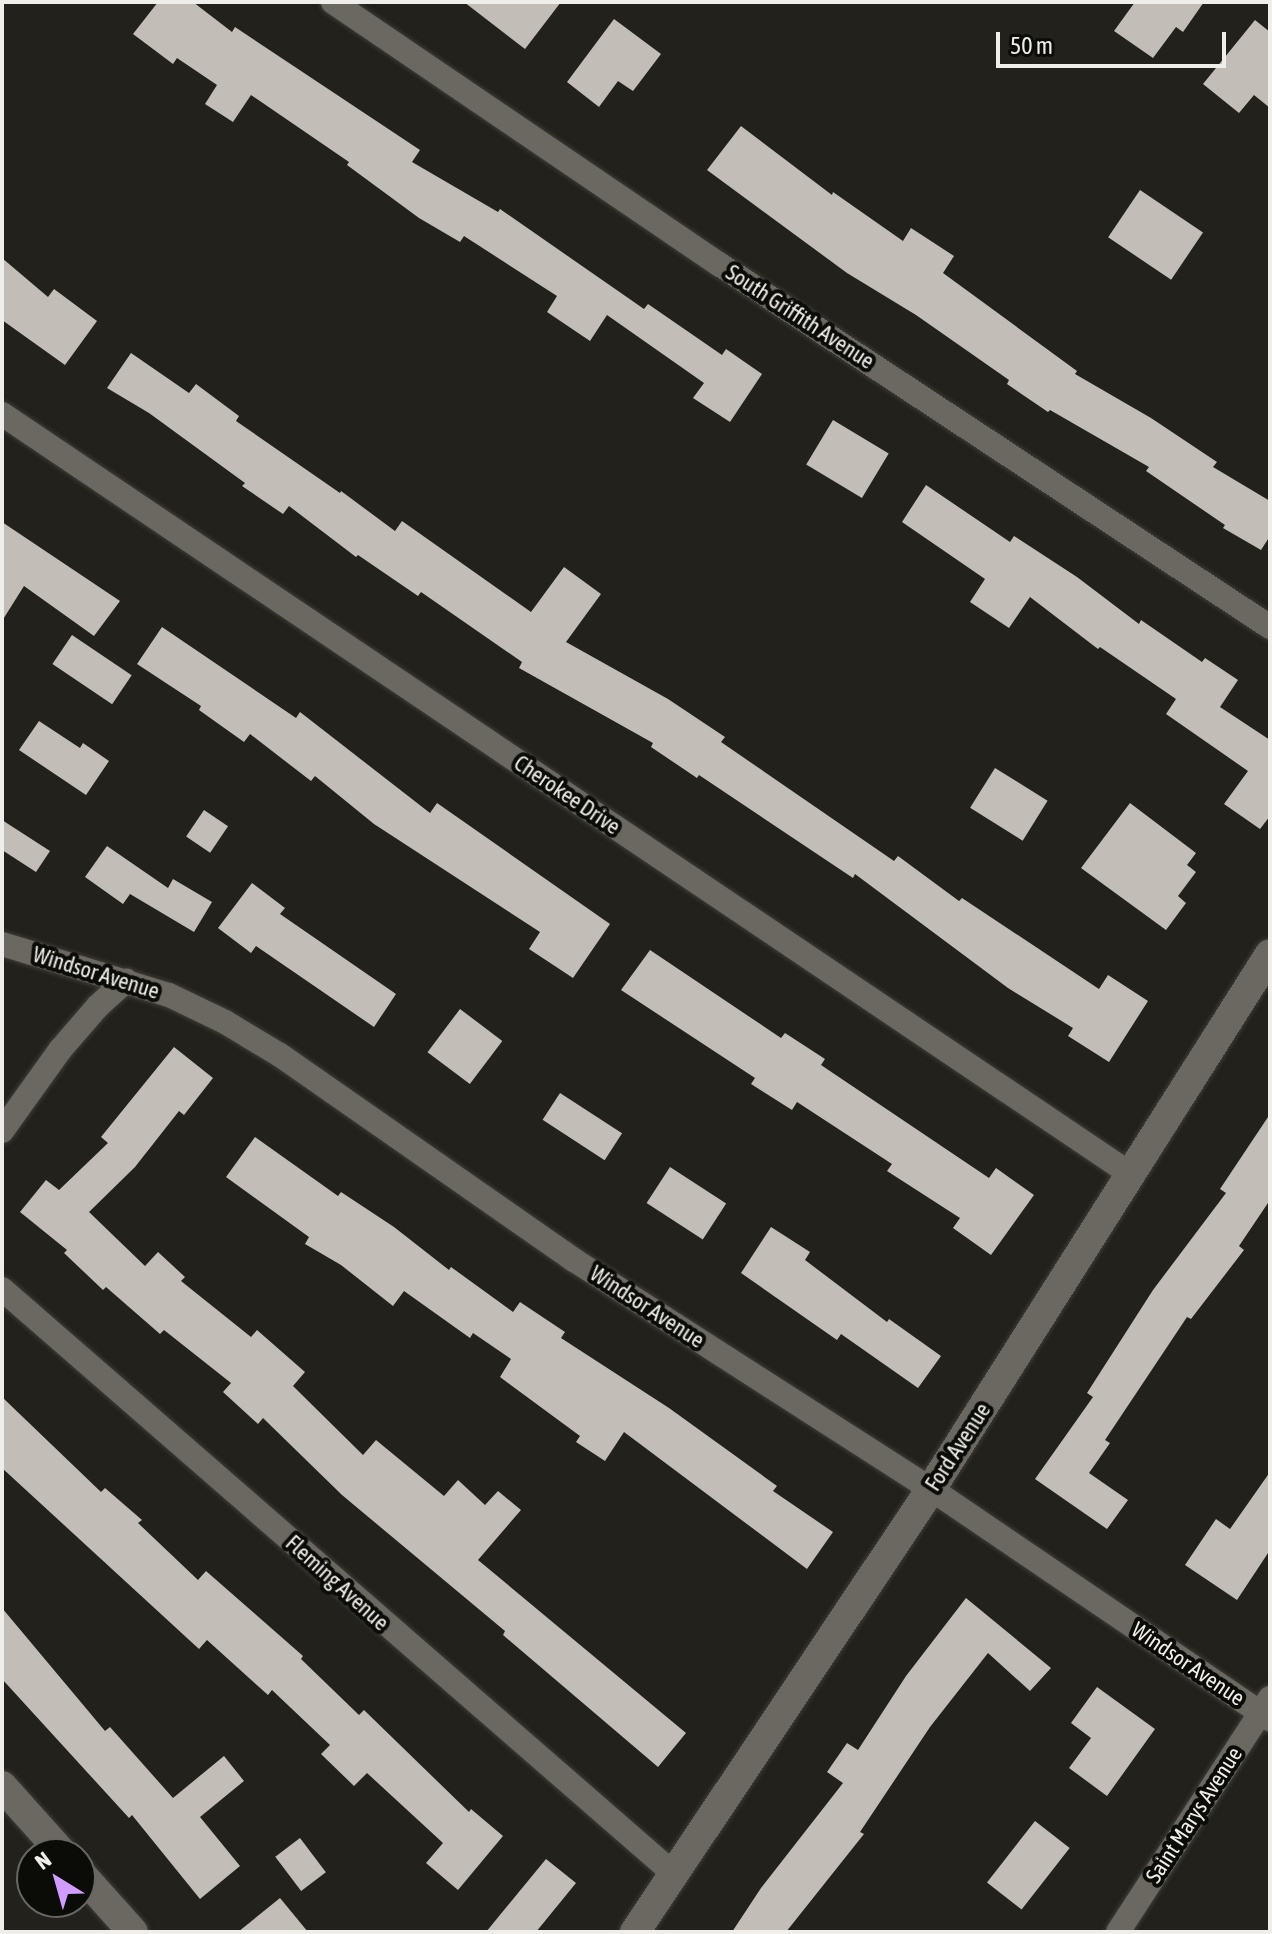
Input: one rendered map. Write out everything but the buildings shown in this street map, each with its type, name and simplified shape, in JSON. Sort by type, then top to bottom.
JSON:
[{"type":"street","name":"South Griffith Avenue","points":[[333,2],[719,264],[1270,627]]},
{"type":"street","name":"Cherokee Drive","points":[[2,414],[1132,1175]]},
{"type":"street","name":"Windsor Avenue","points":[[2,944],[169,995],[225,1022],[280,1055],[574,1260],[1267,1710]]},
{"type":"street","name":"Ford Avenue","points":[[635,1932],[931,1489],[1270,954]]},
{"type":"street","points":[[2,1131],[60,1050],[98,1006],[126,981]]},
{"type":"street","name":"Fleming Avenue","points":[[2,1289],[674,1874]]},
{"type":"street","name":"Saint Marys Avenue","points":[[1118,1932],[1267,1710]]},
{"type":"street","points":[[2,1786],[49,1838]]},
{"type":"street","points":[[96,1891],[133,1932]]}]
